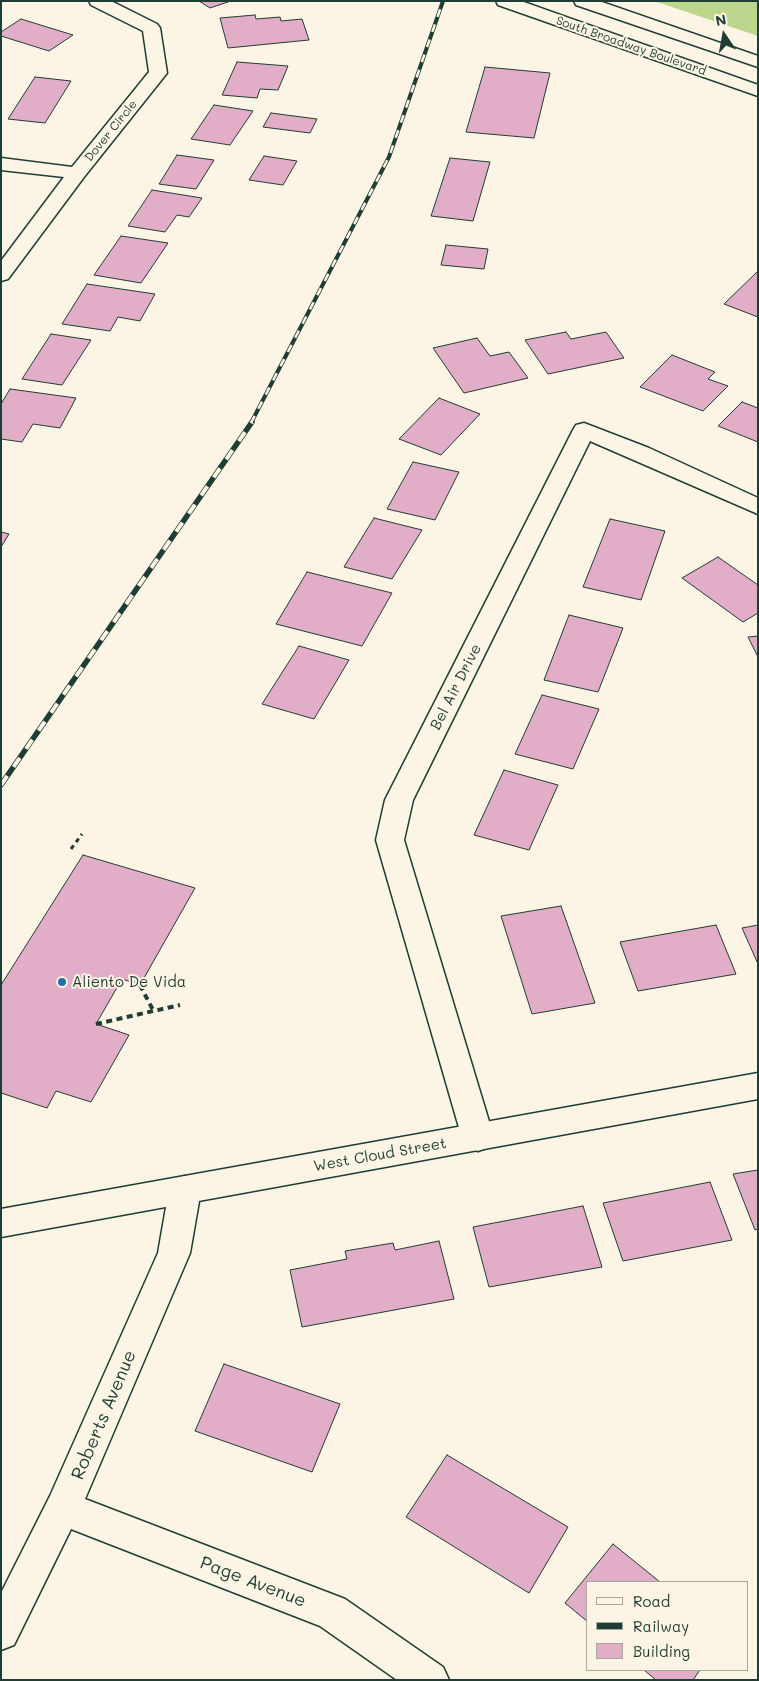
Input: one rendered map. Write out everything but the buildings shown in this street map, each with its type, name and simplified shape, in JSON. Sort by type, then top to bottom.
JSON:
[{"type":"street","name":"Dover Circle","points":[[1,275],[77,173],[158,73],[151,28],[97,1]]},
{"type":"street","name":"South Broadway Boulevard","points":[[504,1],[758,91]]},
{"type":"street","name":"South Broadway Boulevard","points":[[582,1],[758,62]]},
{"type":"street","points":[[1,164],[77,173]]},
{"type":"street","name":"Bel Air Drive","points":[[478,1138],[390,840],[399,800],[584,430],[641,453],[758,507]]},
{"type":"street","name":"West Cloud Street","points":[[1,1223],[758,1086]]},
{"type":"street","name":"Roberts Avenue","points":[[1,1632],[63,1508],[174,1253],[185,1190]]},
{"type":"street","name":"Page Avenue","points":[[63,1508],[332,1612],[430,1680]]},
{"type":"path","points":[[71,849],[82,834]]},
{"type":"path","points":[[140,985],[154,1012]]},
{"type":"path","points":[[96,1024],[180,1006]]},
{"type":"green space","points":[[654,1],[758,1],[758,36]]},
{"type":"railway","points":[[251,423],[389,157],[443,1]]},
{"type":"railway","points":[[1,785],[252,422]]},
{"type":"place","name":"Aliento De Vida","points":[[62,982]]}]
